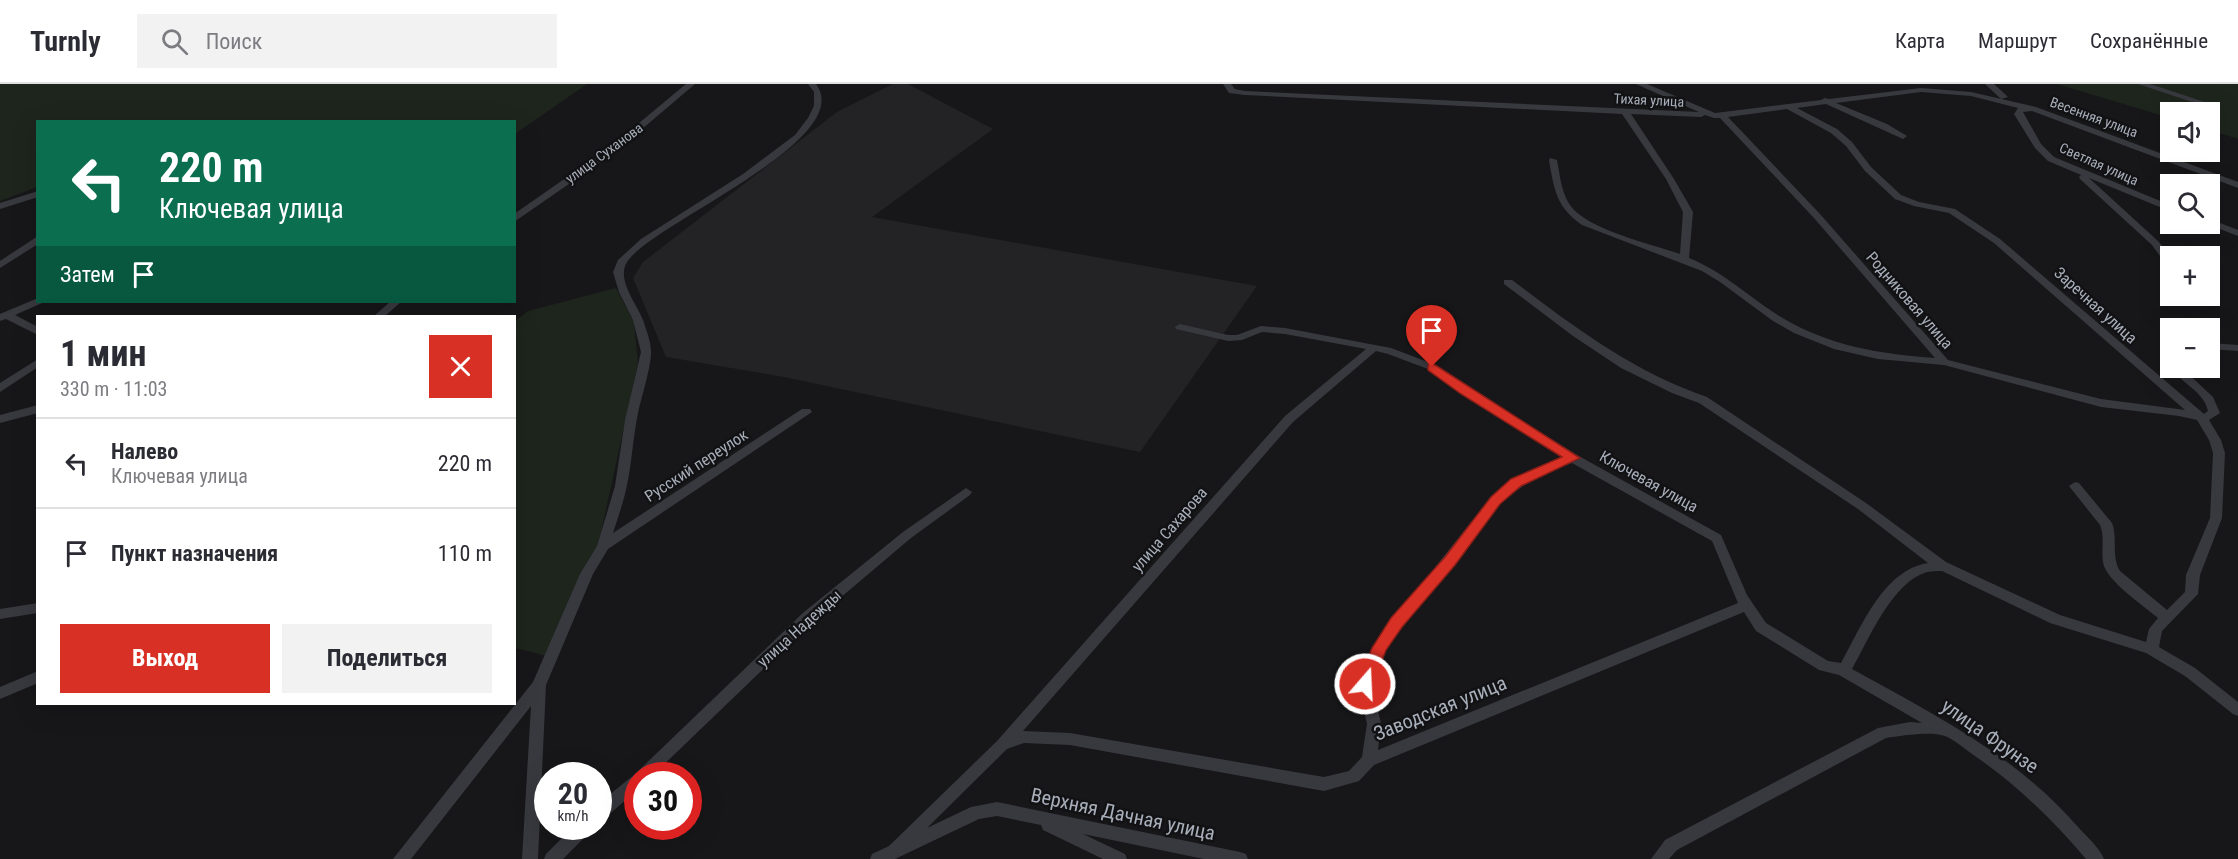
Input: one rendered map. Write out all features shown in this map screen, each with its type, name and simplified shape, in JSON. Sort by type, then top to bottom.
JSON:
[{"type":"street","name":"улица Суханова","points":[[516,218],[612,150],[691,84]]},
{"type":"street","points":[[401,859],[539,685],[583,585],[603,546],[621,486],[631,420],[646,352],[638,320],[620,284],[618,272],[623,260],[644,241],[746,176],[798,137],[812,119],[818,106],[818,92],[812,84]]},
{"type":"street","name":"Тихая улица","points":[[1227,84],[1228,88],[1238,93],[1448,101],[1551,110],[1718,116]]},
{"type":"street","points":[[1640,84],[1718,116]]},
{"type":"street","points":[[1989,84],[2013,103]]},
{"type":"street","points":[[2142,84],[2200,102]]},
{"type":"street","name":"Весенняя улица","points":[[1718,116],[1825,100],[1921,90],[1971,94],[2032,109],[2238,185]]},
{"type":"street","points":[[1825,100],[1859,117],[1882,124],[1903,136]]},
{"type":"street","name":"Заречная улица","points":[[1787,106],[1834,131],[1849,144],[1868,169],[1898,197],[1917,204],[1952,211],[1997,241],[2203,419],[2216,440],[2219,453],[2216,518],[2193,575],[2191,594],[2156,628],[2151,649]]},
{"type":"street","name":"Светлая улица","points":[[2032,109],[2019,110],[2018,114],[2038,146],[2052,159],[2160,204]]},
{"type":"street","points":[[1625,112],[1670,179],[1688,212],[1684,259]]},
{"type":"street","name":"Родниковая улица","points":[[1718,116],[1816,216],[1944,362],[2101,403],[2180,412],[2203,419]]},
{"type":"street","points":[[1553,160],[1563,205],[1569,213],[1609,234],[1684,259],[1708,271],[1806,337],[1837,349],[1869,356],[1944,362]]},
{"type":"street","points":[[2076,169],[2160,249]]},
{"type":"street","points":[[0,207],[36,195]]},
{"type":"street","points":[[2220,226],[2238,233]]},
{"type":"street","points":[[0,265],[36,240]]},
{"type":"street","points":[[1508,282],[1590,344],[1675,392],[1703,400],[1862,506],[1943,566],[2055,619],[2151,649],[2190,672],[2238,710]]},
{"type":"street","points":[[3,316],[36,302]]},
{"type":"street","points":[[380,315],[395,303]]},
{"type":"street","points":[[3,316],[36,331]]},
{"type":"street","name":"Ключевая улица","points":[[1179,327],[1228,338],[1238,338],[1261,329],[1285,331],[1391,351],[1432,367],[1573,458],[1717,538],[1745,606],[1761,627],[1824,666],[1842,670]]},
{"type":"street","points":[[2220,347],[2238,348]]},
{"type":"street","name":"улица Сахарова","points":[[896,848],[1002,745],[1289,419],[1374,348]]},
{"type":"street","points":[[0,388],[36,363]]},
{"type":"street","points":[[2186,378],[2206,393],[2213,404],[2214,413],[2203,419]]},
{"type":"street","points":[[0,419],[36,410]]},
{"type":"street","name":"Русский переулок","points":[[603,546],[806,412]]},
{"type":"street","points":[[1369,760],[1374,743],[1374,724],[1365,684],[1379,648],[1496,500],[1516,483],[1532,474],[1573,458]]},
{"type":"street","points":[[2075,486],[2106,523],[2109,531],[2109,564],[2115,574],[2166,616]]},
{"type":"street","name":"улица Надежды","points":[[656,762],[809,616],[966,492]]},
{"type":"street","points":[[1842,670],[1891,592],[1904,578],[1924,567],[1943,566]]},
{"type":"street","name":"Заводская улица","points":[[1002,745],[1024,737],[1070,739],[1324,784],[1354,776],[1369,760],[1745,606]]},
{"type":"street","points":[[0,614],[36,608]]},
{"type":"street","name":"улица Фрунзе","points":[[1842,670],[1946,730],[2039,797],[2096,859]]},
{"type":"street","points":[[0,693],[36,678]]},
{"type":"street","points":[[530,859],[539,685]]},
{"type":"street","points":[[1659,859],[1671,845],[1883,732],[1910,728],[1946,730]]},
{"type":"street","points":[[612,802],[624,791]]},
{"type":"street","name":"Верхняя Дачная улица","points":[[896,848],[977,812],[998,809],[1240,859]]},
{"type":"street","points":[[1032,816],[1119,859]]},
{"type":"street","points":[[552,859],[571,840]]},
{"type":"street","points":[[878,859],[896,848]]},
{"type":"shaded area","points":[[0,84],[587,84],[516,133],[516,120],[36,120],[36,187],[0,201]]},
{"type":"shaded area","points":[[893,84],[908,84],[993,129],[872,217],[1257,286],[1140,452],[784,377],[666,357],[633,278],[643,262],[837,112]]},
{"type":"shaded area","points":[[2057,84],[2238,84],[2238,139],[2220,133],[2220,102],[2160,102],[2160,115]]},
{"type":"shaded area","points":[[616,288],[634,322],[638,363],[598,546],[547,656],[516,648],[516,320],[528,311]]},
{"type":"route","points":[[1365,684],[1379,648],[1496,500],[1516,483],[1532,474],[1573,458],[1432,367]]}]
